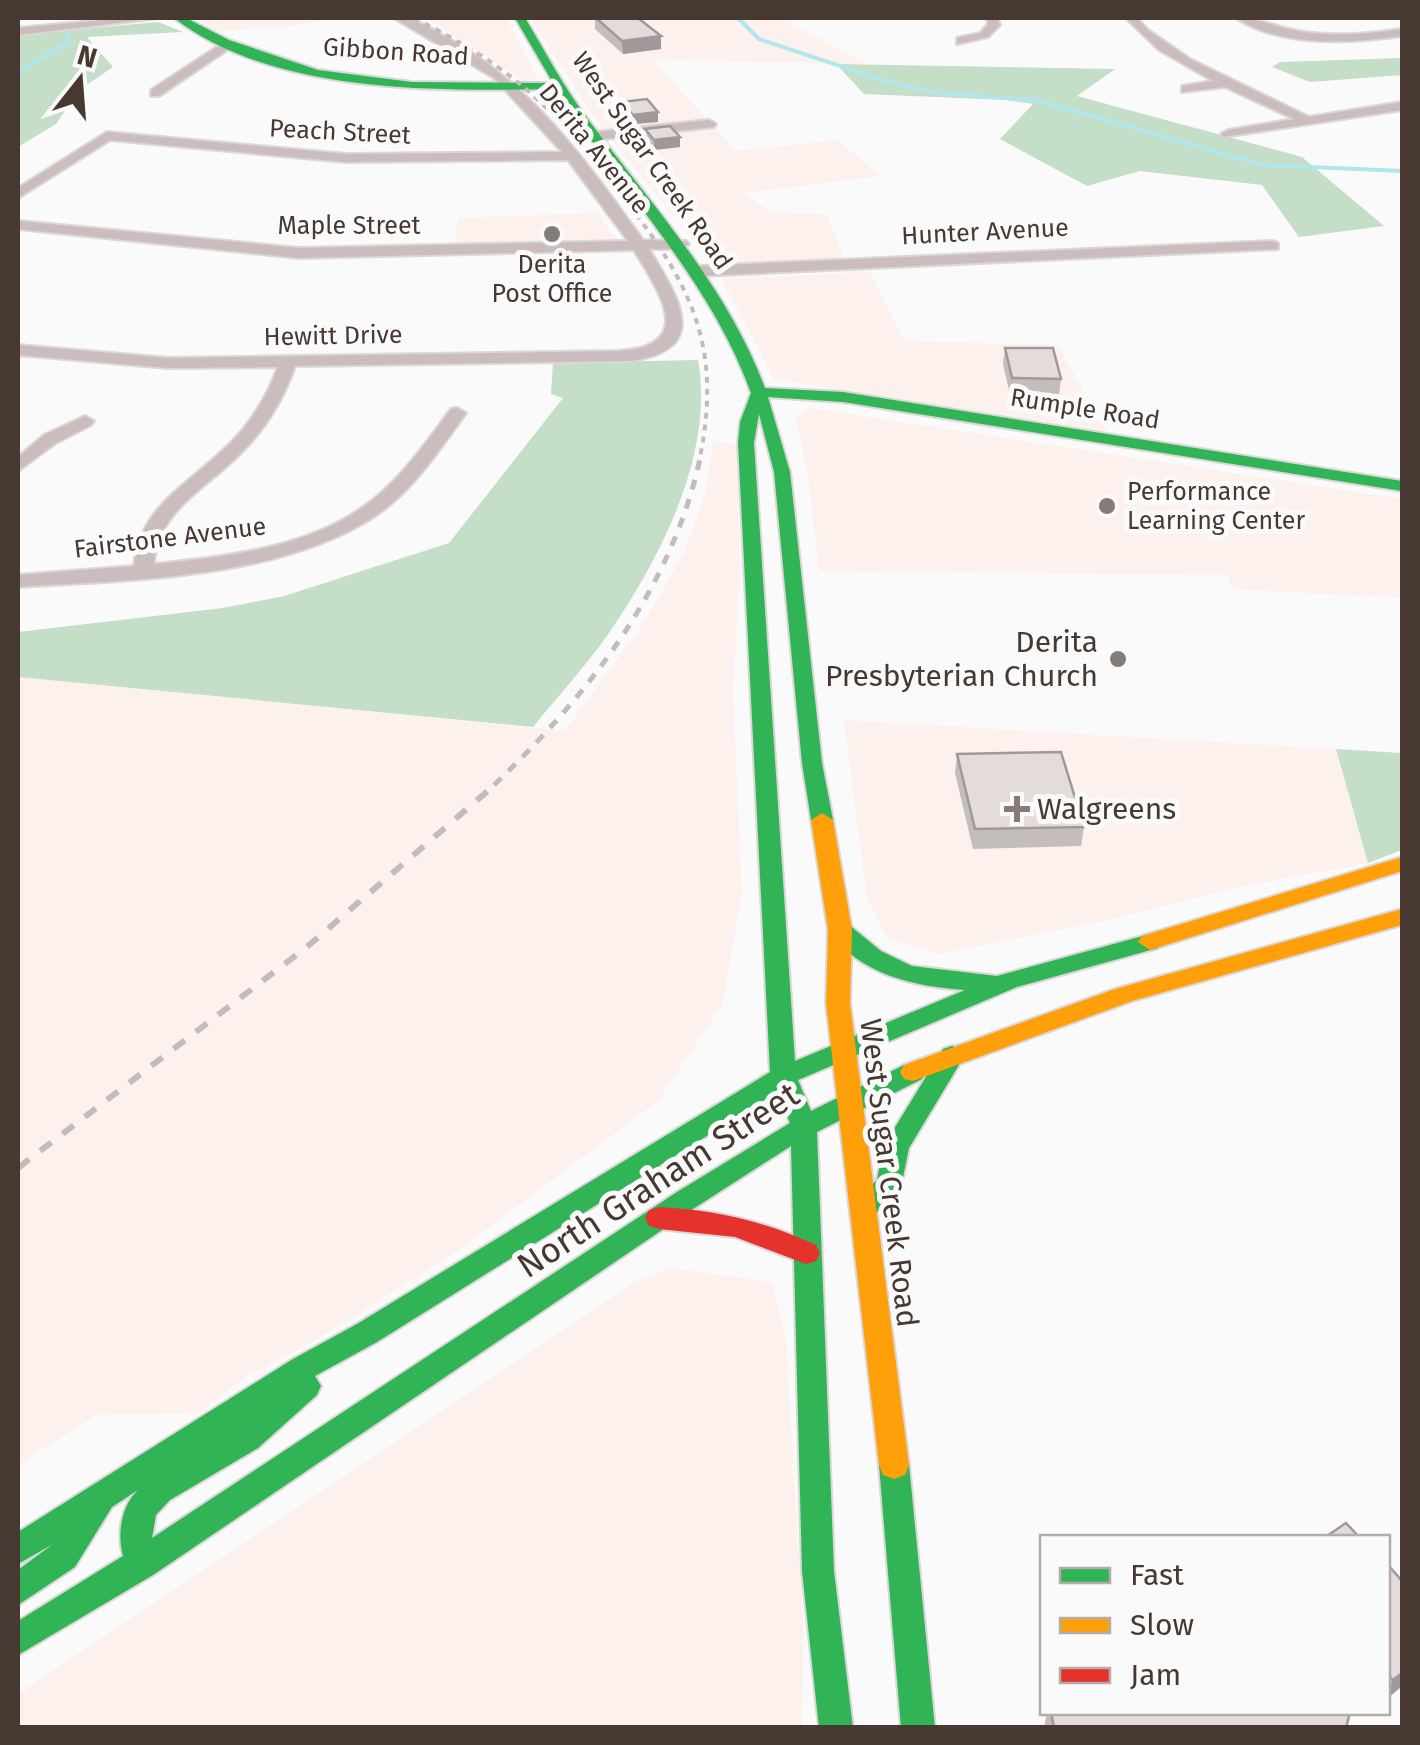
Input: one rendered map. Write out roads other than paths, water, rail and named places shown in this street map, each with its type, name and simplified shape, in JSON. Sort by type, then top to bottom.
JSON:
[{"type":"main road","name":"Gibbon Road","points":[[179,18],[227,46],[279,66],[338,78],[562,86]]},
{"type":"main road","name":"West Sugar Creek Road","points":[[520,18],[595,136],[699,272],[753,373],[779,446],[812,762],[840,930],[838,1003],[842,1049],[865,1206],[918,1728]]},
{"type":"main road","name":"Rumple Road","points":[[759,393],[781,391],[844,397],[1402,486]]},
{"type":"main road","points":[[759,393],[748,422],[746,443],[783,1076],[804,1125],[818,1571],[836,1728]]},
{"type":"main road","points":[[754,558],[777,564],[783,571],[786,602],[797,619]]},
{"type":"main road","name":"North Graham Street","points":[[18,1549],[304,1368],[367,1334],[783,1076],[1009,980],[1309,896],[1402,864]]},
{"type":"main road","name":"North Graham Street","points":[[18,1640],[142,1564],[659,1218],[852,1098],[952,1055],[1124,995],[1402,917]]},
{"type":"main road","points":[[840,930],[856,952],[873,964],[911,978],[1009,980]]},
{"type":"main road","points":[[865,1206],[890,1185],[896,1146],[952,1055]]},
{"type":"main road","points":[[659,1218],[727,1221],[754,1228],[806,1253]]},
{"type":"main road","points":[[142,1564],[135,1542],[141,1508],[159,1490],[247,1438],[367,1334]]},
{"type":"main road","points":[[18,1589],[64,1556],[104,1492]]},
{"type":"street","points":[[18,32],[152,18]]},
{"type":"street","name":"Derita Avenue","points":[[400,18],[450,45],[510,86],[571,156],[641,248],[666,292],[676,323],[671,338],[650,352]]},
{"type":"street","points":[[961,41],[990,31],[994,25],[992,18]]},
{"type":"street","points":[[1132,18],[1142,33],[1164,48],[1305,120]]},
{"type":"street","points":[[1242,18],[1273,30],[1314,38],[1402,33]]},
{"type":"street","points":[[155,93],[227,46]]},
{"type":"street","points":[[1186,88],[1232,82]]},
{"type":"street","points":[[1228,134],[1402,106]]},
{"type":"street","points":[[595,136],[709,124]]},
{"type":"street","name":"Peach Street","points":[[18,194],[106,136],[346,158],[571,156]]},
{"type":"street","name":"Maple Street","points":[[18,225],[299,253],[641,248],[681,244]]},
{"type":"street","name":"Hunter Avenue","points":[[699,272],[1273,246]]},
{"type":"street","name":"Hewitt Drive","points":[[18,350],[137,362],[600,357],[650,352]]},
{"type":"street","points":[[144,568],[143,552],[157,518],[178,495],[244,440],[274,400],[288,362]]},
{"type":"street","name":"Fairstone Avenue","points":[[18,581],[272,552],[320,537],[358,519],[408,476],[457,413]]},
{"type":"street","points":[[18,466],[50,439],[85,421]]},
{"type":"waterway","points":[[738,18],[759,39],[931,92],[1040,101],[1262,165],[1402,171]]},
{"type":"waterway","points":[[18,72],[67,43],[69,35]]},
{"type":"railway","points":[[414,18],[477,53],[526,89],[569,132],[662,251],[693,312],[702,343],[707,378],[700,457]]},
{"type":"railway","points":[[494,785],[563,713],[623,635],[670,549],[701,454]]},
{"type":"railway","points":[[18,1168],[308,946],[497,783]]},
{"type":"place","name":"Derita Post Office","points":[[552,234]]},
{"type":"place","name":"Performance Learning Center","points":[[1107,506]]},
{"type":"place","name":"Derita Presbyterian Church","points":[[1118,659]]},
{"type":"place","name":"Walgreens","points":[[1017,809]]}]
